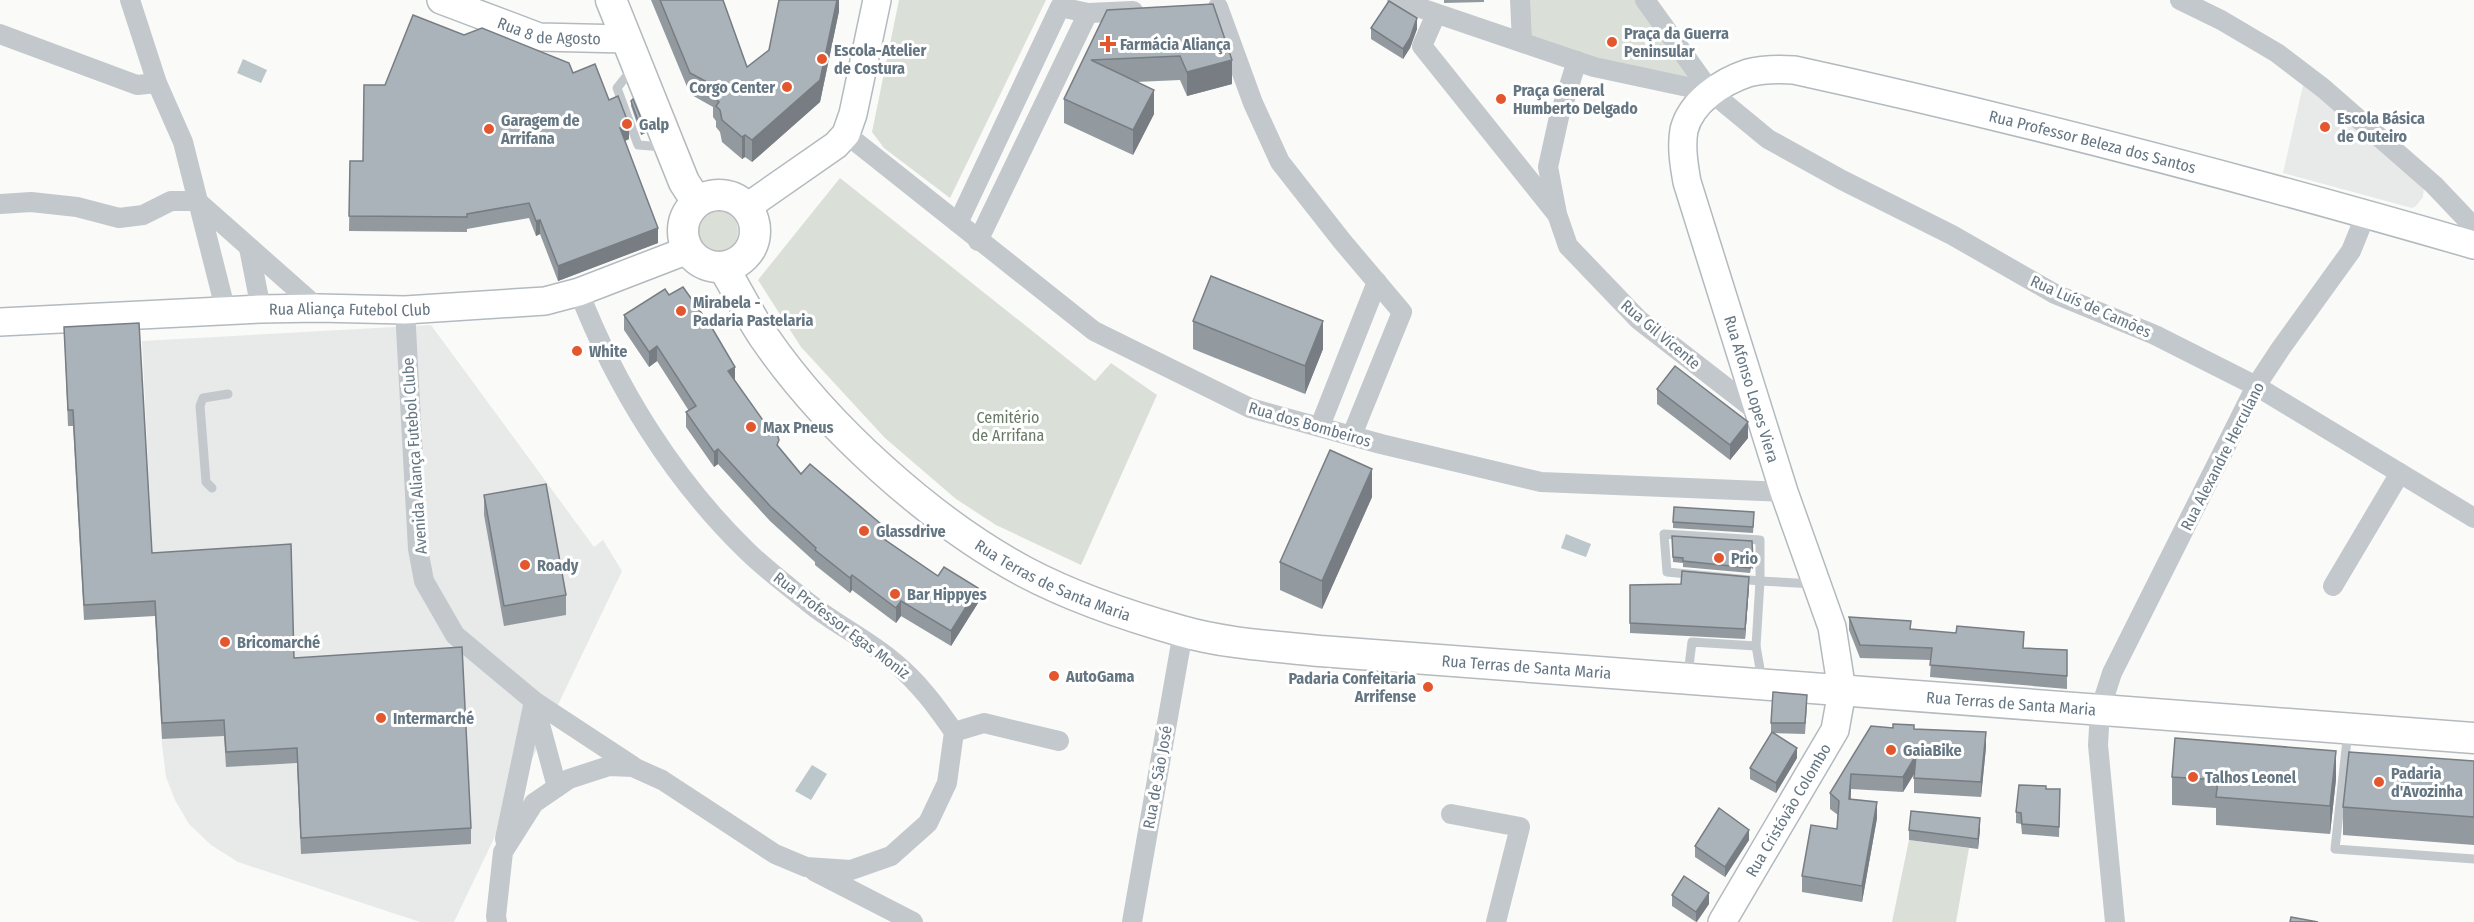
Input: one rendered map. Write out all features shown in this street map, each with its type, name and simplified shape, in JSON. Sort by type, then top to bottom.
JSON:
[{"type":"main road","points":[[611,0],[684,182],[697,202]]},
{"type":"main road","points":[[728,196],[747,207],[752,217],[754,239],[743,258],[723,267],[703,263],[688,250],[684,240],[685,219],[697,202],[706,197],[728,196]]},
{"type":"main road","name":"Rua Terras de Santa Maria","points":[[723,267],[764,337],[794,377],[829,417],[920,501],[971,538],[1024,572],[1092,603],[1183,632],[1233,641],[1320,651],[2474,738]]},
{"type":"street","points":[[130,0],[157,83],[183,142],[226,312]]},
{"type":"street","name":"Rua 8 de Agosto","points":[[441,0],[539,37],[631,51]]},
{"type":"street","points":[[747,207],[836,145],[846,134],[853,114],[877,0]]},
{"type":"street","points":[[1397,0],[1577,61],[1711,92]]},
{"type":"street","points":[[1520,0],[1522,42]]},
{"type":"street","points":[[1645,0],[1711,92]]},
{"type":"street","points":[[2180,0],[2221,20],[2277,53],[2323,88],[2426,177],[2474,227]]},
{"type":"street","points":[[1195,8],[1221,3],[1253,103],[1280,162],[1402,312],[1352,435]]},
{"type":"street","points":[[958,223],[1060,7],[1088,13],[1147,10]]},
{"type":"street","points":[[978,240],[1088,13]]},
{"type":"street","points":[[1433,21],[1422,46],[1557,214]]},
{"type":"street","points":[[0,34],[137,85],[157,83]]},
{"type":"street","points":[[1557,214],[1548,167],[1559,117],[1577,61]]},
{"type":"street","name":"Rua Professor Beleza dos Santos","points":[[1711,92],[1747,73],[1770,69],[1794,70],[1950,104],[2366,214],[2474,245]]},
{"type":"street","points":[[1023,88],[1047,98]]},
{"type":"street","name":"Rua Luís de Camões","points":[[1711,92],[1768,139],[1842,180],[1952,235],[2055,294],[2155,335],[2256,386],[2474,518]]},
{"type":"street","name":"Rua Afonso Lopes Viera","points":[[1711,92],[1694,107],[1684,130],[1683,155],[1687,182],[1784,492],[1832,627],[1842,691]]},
{"type":"street","name":"Rua dos Bombeiros","points":[[846,134],[1094,331],[1250,408],[1381,444],[1541,482],[1784,492]]},
{"type":"street","points":[[0,204],[31,202],[77,207],[119,218],[143,215],[171,201],[197,201],[318,308]]},
{"type":"street","name":"Rua Gil Vicente","points":[[1557,214],[1568,246],[1639,320],[1759,413]]},
{"type":"street","name":"Rua Alexandre Herculano","points":[[2115,922],[2098,745],[2100,710],[2112,673],[2256,386],[2351,251],[2366,214]]},
{"type":"street","points":[[249,248],[261,309]]},
{"type":"street","name":"Rua Aliança Futebol Club","points":[[0,322],[261,309],[405,310],[545,301],[579,292],[688,250]]},
{"type":"street","points":[[1320,426],[1377,282]]},
{"type":"street","name":"Rua Professor Egas Moniz","points":[[579,292],[594,331],[656,441],[701,503],[747,552],[815,608],[894,662],[926,692],[954,732]]},
{"type":"street","name":"Avenida Aliança Futebol Clube","points":[[405,310],[418,549],[424,581],[454,635],[534,701],[633,767]]},
{"type":"street","points":[[2334,586],[2400,473]]},
{"type":"street","name":"Rua de São José","points":[[1132,922],[1183,632]]},
{"type":"street","name":"Rua Cristóvão Colombo","points":[[1722,922],[1835,730],[1842,691]]},
{"type":"street","points":[[534,701],[557,787]]},
{"type":"street","points":[[497,922],[502,852],[534,701]]},
{"type":"street","points":[[806,867],[851,870],[891,856],[928,823],[947,783],[954,732],[984,723],[1059,741]]},
{"type":"street","points":[[502,852],[534,803],[569,779],[609,766],[633,767],[662,780],[775,854],[806,867],[913,922]]},
{"type":"street","points":[[1451,814],[1520,827],[1496,922]]},
{"type":"lane","points":[[212,488],[206,482],[200,406],[203,398],[210,395],[228,394]]},
{"type":"lane","points":[[1763,685],[1756,646],[1760,581],[1760,540],[1665,534],[1667,572],[1760,581],[1816,584]]},
{"type":"lane","points":[[1687,679],[1692,642],[1756,646]]},
{"type":"lane","points":[[2348,729],[2335,849],[2474,859]]},
{"type":"shaded area","points":[[243,59],[267,70],[261,83],[237,73]]},
{"type":"shaded area","name":"Escola Básica de Outeiro","points":[[2304,81],[2424,186],[2423,197],[2416,206],[2412,208],[2283,173]]},
{"type":"shaded area","points":[[431,325],[594,547],[603,540],[622,571],[454,922],[420,922],[238,862],[211,845],[189,824],[175,800],[166,777],[162,745],[142,341]]},
{"type":"shaded area","points":[[1566,534],[1591,544],[1586,557],[1561,548]]},
{"type":"shaded area","points":[[812,765],[827,774],[811,800],[795,791]]},
{"type":"green space","points":[[899,0],[1046,0],[950,198],[884,148],[872,132]]},
{"type":"green space","name":"Praça da Guerra Peninsular","points":[[1524,0],[1639,0],[1697,80],[1604,64],[1525,36]]},
{"type":"green space","name":"Cemitério de Arrifana","points":[[840,178],[1095,381],[1111,363],[1157,395],[1081,565],[996,525],[956,499],[885,438],[801,347],[758,280]]},
{"type":"green space","points":[[709,207],[719,207],[731,214],[738,226],[738,236],[731,248],[719,255],[709,255],[694,244],[690,236],[690,226],[701,211]]},
{"type":"green space","points":[[1909,840],[1969,848],[1956,922],[1892,922]]},
{"type":"building","points":[[660,0],[723,0],[747,67],[769,50],[779,0],[837,0],[820,80],[752,140],[745,135],[742,137],[722,120],[720,110],[716,106],[719,102],[713,95],[720,89],[690,73]]},
{"type":"building","points":[[1389,1],[1417,18],[1410,38],[1403,49],[1371,28]]},
{"type":"building","points":[[1213,4],[1232,60],[1187,72],[1180,56],[1091,60],[1154,90],[1133,130],[1064,99],[1107,10]]},
{"type":"building","name":"Garagem de Arrifana","points":[[413,15],[464,35],[482,28],[569,63],[573,73],[595,64],[609,100],[618,96],[629,125],[620,128],[658,228],[558,266],[540,220],[536,221],[529,203],[467,214],[467,217],[349,216],[350,161],[363,161],[364,85],[385,85]]},
{"type":"building","points":[[633,99],[645,128],[641,129],[631,101]]},
{"type":"building","points":[[1211,276],[1323,321],[1305,366],[1193,321]]},
{"type":"building","points":[[683,287],[712,328],[735,367],[728,371],[767,426],[777,434],[779,440],[777,445],[801,474],[810,464],[887,529],[881,537],[938,576],[944,567],[978,588],[951,631],[901,601],[896,608],[852,575],[850,578],[815,550],[816,548],[770,506],[718,449],[714,452],[686,412],[696,406],[657,346],[649,352],[624,315],[665,289],[669,295]]},
{"type":"building","points":[[139,323],[152,553],[291,544],[294,658],[462,647],[471,828],[301,838],[297,748],[226,752],[224,720],[162,723],[155,601],[84,605],[73,410],[68,410],[64,327]]},
{"type":"building","points":[[1675,366],[1748,422],[1730,445],[1657,389]]},
{"type":"building","points":[[1330,450],[1372,469],[1322,581],[1280,562]]},
{"type":"building","name":"Roady","points":[[546,484],[566,595],[504,606],[484,495]]},
{"type":"building","points":[[1674,507],[1754,512],[1753,527],[1673,522]]},
{"type":"building","points":[[1672,536],[1752,541],[1753,563],[1750,568],[1683,561],[1683,558],[1673,557]]},
{"type":"building","points":[[1682,571],[1749,577],[1745,629],[1630,623],[1630,585],[1681,584]]},
{"type":"building","points":[[1849,617],[1911,621],[1910,629],[1956,633],[1957,626],[2024,632],[2023,648],[2067,650],[2067,676],[1930,665],[1932,648],[1860,645]]},
{"type":"building","points":[[1773,692],[1807,695],[1805,723],[1771,723]]},
{"type":"building","points":[[1893,724],[1914,725],[1914,729],[1986,732],[1981,782],[1914,778],[1916,755],[1903,777],[1851,774],[1849,799],[1877,802],[1862,886],[1802,876],[1811,825],[1837,829],[1839,801],[1830,793],[1871,726],[1893,728]]},
{"type":"building","points":[[1772,732],[1797,748],[1776,783],[1750,768]]},
{"type":"building","points":[[2175,738],[2336,751],[2330,806],[2216,797],[2218,780],[2172,777]]},
{"type":"building","points":[[2349,752],[2474,761],[2474,817],[2343,807]]},
{"type":"building","points":[[2019,785],[2060,789],[2059,827],[2022,824],[2021,813],[2016,812]]},
{"type":"building","points":[[1719,808],[1749,830],[1725,867],[1695,846]]},
{"type":"building","points":[[1911,811],[1980,818],[1978,839],[1909,830]]},
{"type":"building","points":[[1684,876],[1709,893],[1696,912],[1672,895]]},
{"type":"building","points":[[2291,917],[2318,922],[2290,922]]},
{"type":"place","name":"Praça da Guerra Peninsular","points":[[1612,42]]},
{"type":"place","name":"Farmácia Aliança","points":[[1108,44]]},
{"type":"place","name":"Escola-Atelier de Costura","points":[[822,59]]},
{"type":"place","name":"Corgo Center","points":[[787,87]]},
{"type":"place","name":"Praça General Humberto Delgado","points":[[1501,99]]},
{"type":"place","name":"Galp","points":[[627,124]]},
{"type":"place","name":"Escola Básica de Outeiro","points":[[2325,127]]},
{"type":"place","name":"Garagem de Arrifana","points":[[489,129]]},
{"type":"place","name":"Mirabela - Padaria Pastelaria","points":[[681,311]]},
{"type":"place","name":"White","points":[[577,351]]},
{"type":"place","name":"Max Pneus","points":[[751,427]]},
{"type":"place","name":"Glassdrive","points":[[864,531]]},
{"type":"place","name":"Prio","points":[[1719,558]]},
{"type":"place","name":"Roady","points":[[525,565]]},
{"type":"place","name":"Bar Hippyes","points":[[895,594]]},
{"type":"place","name":"Bricomarché","points":[[225,642]]},
{"type":"place","name":"AutoGama","points":[[1054,676]]},
{"type":"place","name":"Padaria Confeitaria Arrifense","points":[[1428,687]]},
{"type":"place","name":"Intermarché","points":[[381,718]]},
{"type":"place","name":"GaiaBike","points":[[1891,750]]},
{"type":"place","name":"Talhos Leonel","points":[[2193,777]]},
{"type":"place","name":"Padaria d'Avozinha","points":[[2379,782]]}]
